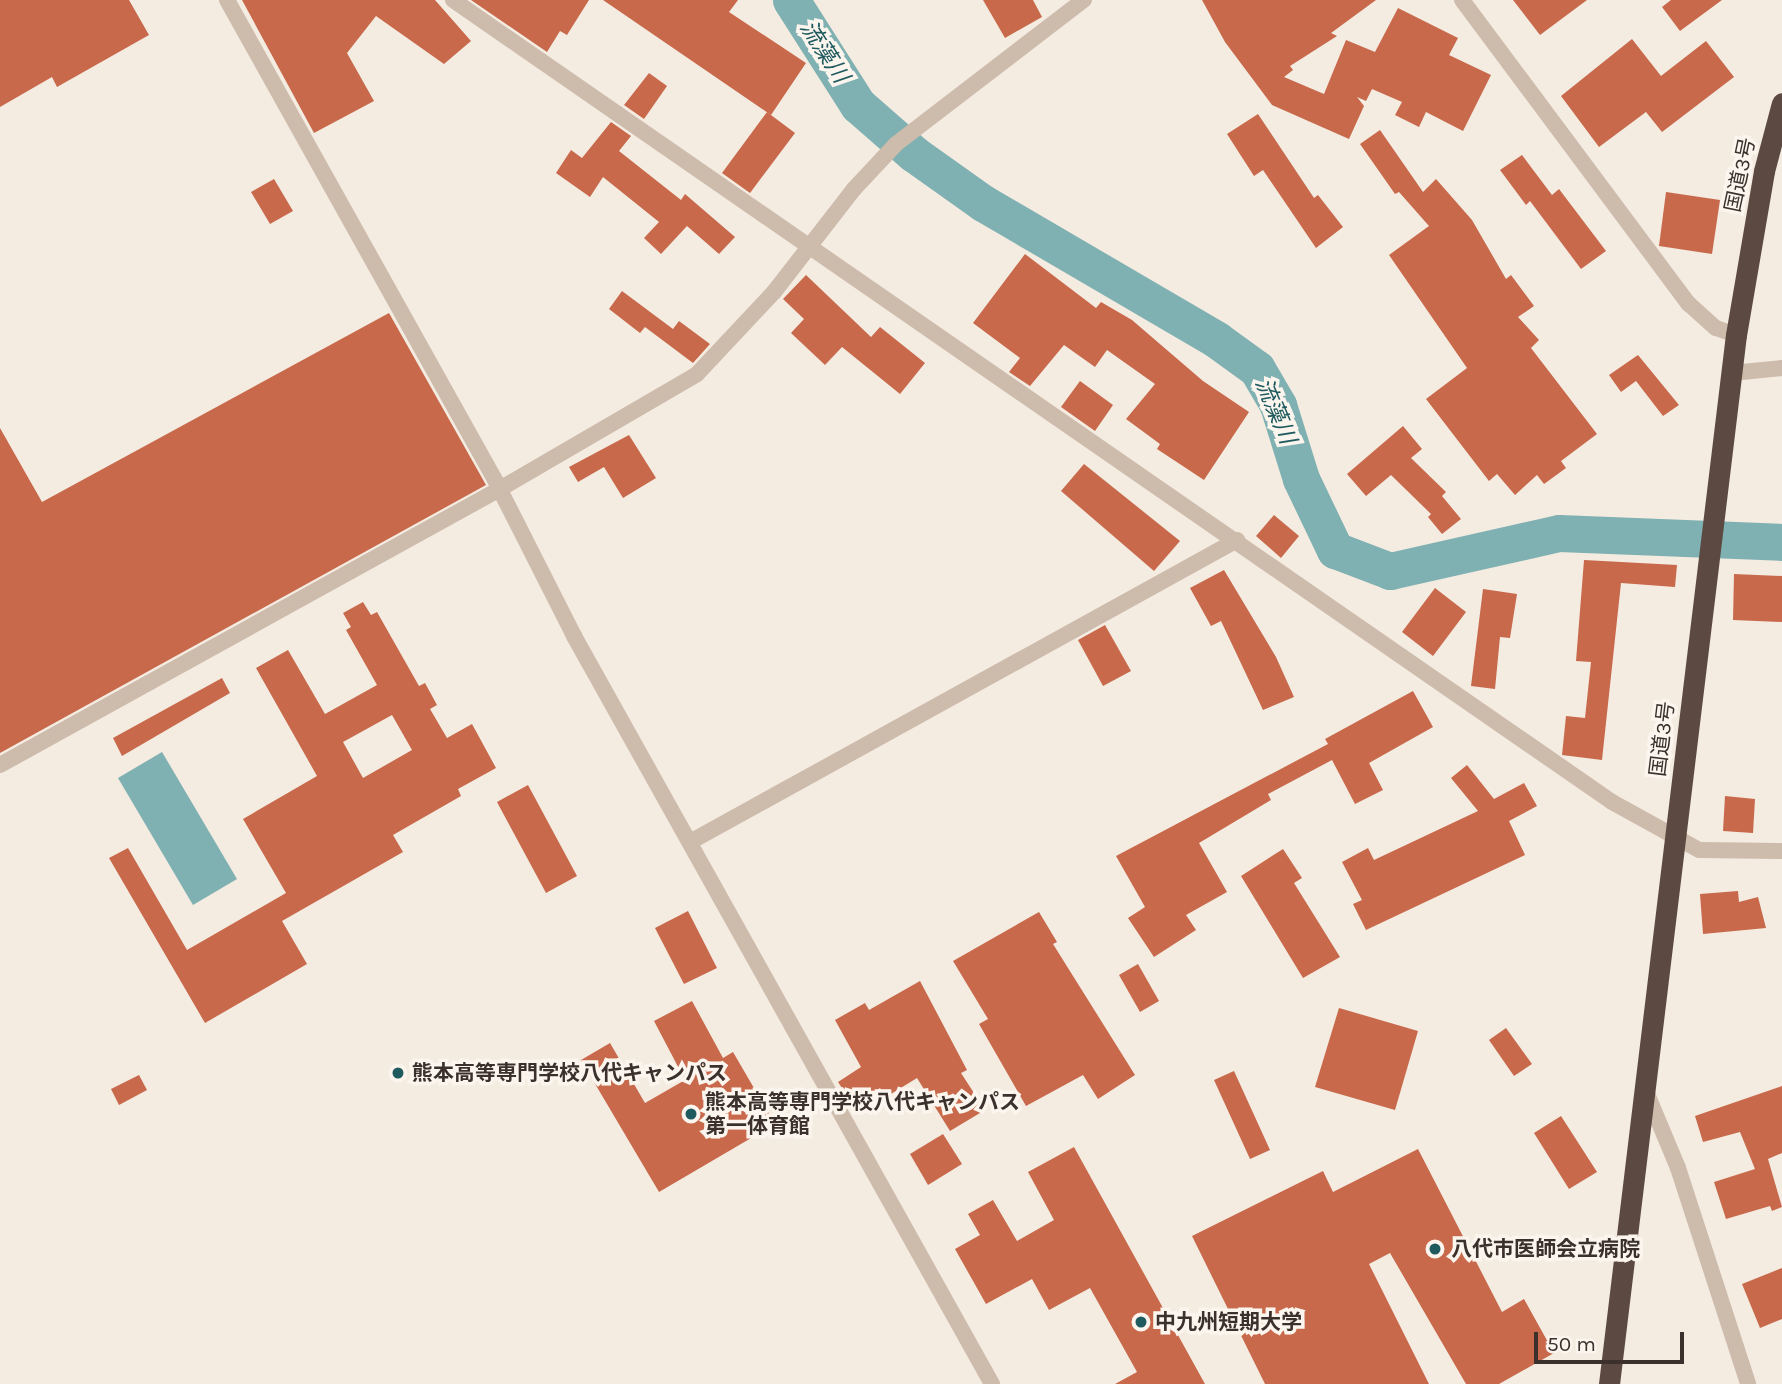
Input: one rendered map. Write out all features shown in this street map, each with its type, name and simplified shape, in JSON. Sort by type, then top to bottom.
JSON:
[{"type":"highway","name":"国道3号","points":[[1609,1384],[1736,335],[1764,171],[1782,103]]},
{"type":"street","points":[[227,0],[690,842],[992,1384]]},
{"type":"street","points":[[453,0],[1612,802],[1699,850],[1782,851]]},
{"type":"street","points":[[0,765],[498,490],[697,374],[757,312],[853,190],[936,111],[1084,0]]},
{"type":"street","points":[[1462,0],[1689,304],[1716,328],[1736,335]]},
{"type":"street","points":[[1732,373],[1782,368]]},
{"type":"street","points":[[690,842],[1237,540]]},
{"type":"street","points":[[1644,1086],[1678,1168],[1748,1384]]},
{"type":"water","points":[[162,752],[237,879],[193,905],[118,778]]},
{"type":"building","points":[[0,0],[129,0],[149,35],[57,87],[52,77],[0,107]]},
{"type":"building","points":[[242,0],[435,0],[471,41],[444,64],[376,16],[347,53],[374,101],[314,133]]},
{"type":"building","points":[[471,0],[589,0],[567,35],[560,31],[547,52]]},
{"type":"building","points":[[603,0],[738,0],[729,12],[806,63],[771,115]]},
{"type":"building","points":[[983,0],[1033,0],[1042,17],[1005,38]]},
{"type":"building","points":[[1202,0],[1376,0],[1331,33],[1337,36],[1290,66],[1293,70],[1284,77],[1324,94],[1346,40],[1375,52],[1398,8],[1458,38],[1449,55],[1491,75],[1463,131],[1426,112],[1419,127],[1395,115],[1402,102],[1372,89],[1366,101],[1357,97],[1364,106],[1349,139],[1272,105],[1225,42]]},
{"type":"building","points":[[1513,0],[1587,0],[1540,35]]},
{"type":"building","points":[[1671,0],[1722,0],[1680,31],[1662,7]]},
{"type":"building","points":[[1632,39],[1661,76],[1706,41],[1734,77],[1662,132],[1646,112],[1599,147],[1561,96]]},
{"type":"building","points":[[649,73],[667,86],[644,119],[624,105]]},
{"type":"building","points":[[767,112],[795,133],[750,193],[722,173]]},
{"type":"building","points":[[1258,114],[1314,198],[1318,195],[1343,227],[1316,248],[1263,170],[1254,176],[1227,134]]},
{"type":"building","points":[[611,122],[631,136],[619,151],[681,200],[685,194],[735,237],[719,254],[687,226],[661,254],[644,238],[659,222],[603,177],[590,197],[556,173],[571,150],[582,158]]},
{"type":"building","points":[[1380,130],[1423,192],[1436,179],[1472,220],[1506,279],[1511,275],[1534,306],[1518,317],[1539,340],[1531,348],[1597,434],[1561,461],[1566,468],[1544,484],[1537,475],[1515,495],[1497,474],[1489,481],[1426,399],[1467,368],[1389,255],[1429,226],[1399,192],[1395,194],[1360,144]]},
{"type":"building","points":[[1522,155],[1552,195],[1559,189],[1606,251],[1581,269],[1530,201],[1526,205],[1500,170]]},
{"type":"building","points":[[274,179],[293,211],[270,224],[251,192]]},
{"type":"building","points":[[1666,192],[1720,200],[1712,254],[1659,246]]},
{"type":"building","points":[[1025,254],[1096,308],[1101,302],[1132,320],[1203,381],[1249,412],[1204,480],[1157,449],[1160,444],[1126,419],[1155,384],[1107,350],[1095,367],[1064,345],[1030,386],[1009,372],[1020,358],[973,323]]},
{"type":"building","points":[[806,275],[871,337],[880,327],[925,363],[900,394],[842,347],[825,365],[791,333],[804,319],[783,299]]},
{"type":"building","points":[[622,291],[673,329],[679,321],[710,344],[693,363],[645,327],[640,333],[609,309]]},
{"type":"building","points":[[389,313],[486,485],[0,753],[0,428],[42,502]]},
{"type":"building","points":[[1638,355],[1679,405],[1663,416],[1636,381],[1621,392],[1609,375]]},
{"type":"building","points":[[1080,381],[1113,405],[1095,431],[1061,407]]},
{"type":"building","points":[[1403,426],[1422,449],[1411,458],[1446,492],[1442,496],[1461,519],[1442,534],[1428,517],[1431,514],[1391,475],[1366,496],[1347,474]]},
{"type":"building","points":[[629,435],[656,478],[623,498],[604,467],[578,482],[569,467]]},
{"type":"building","points":[[1084,464],[1180,541],[1154,571],[1061,491]]},
{"type":"building","points":[[1274,515],[1299,536],[1281,558],[1256,536]]},
{"type":"building","points":[[1584,560],[1677,565],[1675,587],[1621,583],[1602,760],[1562,755],[1566,716],[1585,718],[1591,662],[1576,661]]},
{"type":"building","points":[[1224,570],[1276,657],[1294,697],[1263,710],[1221,621],[1211,626],[1190,588]]},
{"type":"building","points":[[1734,574],[1782,576],[1782,622],[1733,620]]},
{"type":"building","points":[[1435,588],[1466,612],[1433,656],[1402,632]]},
{"type":"building","points":[[1483,589],[1517,594],[1510,638],[1500,637],[1495,689],[1471,686]]},
{"type":"building","points":[[363,602],[371,615],[377,612],[419,686],[425,683],[437,705],[430,709],[447,738],[472,724],[496,768],[458,789],[461,796],[393,835],[403,852],[282,921],[307,964],[205,1023],[109,858],[128,848],[187,950],[286,893],[243,819],[317,776],[256,668],[288,650],[325,714],[377,685],[346,630],[351,627],[343,613]],"holes":[[[392,715],[412,750],[363,778],[343,742]]]},
{"type":"building","points":[[1105,625],[1131,671],[1103,686],[1078,640]]},
{"type":"building","points":[[222,678],[230,693],[122,756],[113,738]]},
{"type":"building","points":[[1413,691],[1433,727],[1369,763],[1383,790],[1355,804],[1332,760],[1268,794],[1271,800],[1199,843],[1227,892],[1186,915],[1196,930],[1154,957],[1128,918],[1145,907],[1116,856],[1328,744],[1325,739]]},
{"type":"building","points":[[1467,765],[1494,799],[1524,783],[1537,806],[1509,821],[1525,855],[1366,930],[1353,904],[1362,900],[1342,862],[1368,848],[1374,860],[1478,811],[1451,778]]},
{"type":"building","points":[[528,785],[577,876],[546,893],[497,802]]},
{"type":"building","points":[[1725,796],[1755,799],[1753,833],[1723,831]]},
{"type":"building","points":[[1283,849],[1302,878],[1294,883],[1340,957],[1303,978],[1241,876]]},
{"type":"building","points":[[1738,891],[1739,902],[1758,897],[1766,928],[1703,934],[1700,894]]},
{"type":"building","points":[[688,911],[717,968],[684,984],[655,928]]},
{"type":"building","points":[[1039,912],[1057,942],[1053,944],[1135,1075],[1098,1099],[1083,1075],[1026,1106],[979,1024],[988,1019],[953,961]]},
{"type":"building","points":[[1138,964],[1159,1001],[1140,1012],[1119,975]]},
{"type":"building","points":[[920,981],[967,1070],[961,1073],[985,1110],[950,1131],[917,1078],[886,1097],[880,1088],[854,1106],[838,1082],[861,1067],[835,1020],[865,1003],[869,1010]]},
{"type":"building","name":"熊本高等専門学校八代キャンパス 第一体育館","points":[[692,1001],[723,1058],[733,1052],[775,1124],[659,1192],[581,1060],[610,1043],[645,1103],[685,1080],[654,1021]]},
{"type":"building","points":[[1339,1008],[1418,1031],[1395,1110],[1315,1087]]},
{"type":"building","points":[[1506,1028],[1532,1064],[1514,1076],[1489,1040]]},
{"type":"building","points":[[1234,1071],[1270,1150],[1250,1159],[1214,1080]]},
{"type":"building","points":[[139,1075],[147,1090],[119,1105],[111,1089]]},
{"type":"building","points":[[1782,1086],[1782,1153],[1768,1159],[1782,1207],[1772,1211],[1770,1206],[1726,1219],[1714,1182],[1755,1169],[1740,1132],[1703,1142],[1695,1116]]},
{"type":"building","points":[[1561,1116],[1597,1172],[1569,1189],[1534,1133]]},
{"type":"building","points":[[943,1134],[962,1164],[928,1185],[910,1154]]},
{"type":"building","points":[[1074,1147],[1205,1384],[1115,1384],[1137,1372],[1090,1288],[1049,1310],[1032,1279],[986,1304],[955,1249],[980,1235],[968,1214],[993,1200],[1017,1241],[1054,1220],[1028,1172]]},
{"type":"building","points":[[1418,1149],[1502,1312],[1524,1299],[1554,1353],[1499,1384],[1466,1384],[1390,1253],[1369,1264],[1429,1384],[1265,1384],[1192,1236],[1323,1171],[1333,1192]]},
{"type":"building","points":[[1782,1268],[1782,1319],[1760,1328],[1742,1284]]},
{"type":"waterway","name":"流藻川","points":[[791,0],[858,105],[914,154],[983,203],[1217,340],[1257,369],[1278,405],[1301,479],[1335,550],[1390,571],[1559,533],[1782,542]]},
{"type":"place","name":"熊本高等専門学校八代キャンパス","points":[[398,1073]]},
{"type":"place","name":"熊本高等専門学校八代キャンパス 第一体育館","points":[[691,1114]]},
{"type":"place","name":"八代市医師会立病院","points":[[1435,1249]]},
{"type":"place","name":"中九州短期大学","points":[[1141,1322]]}]
